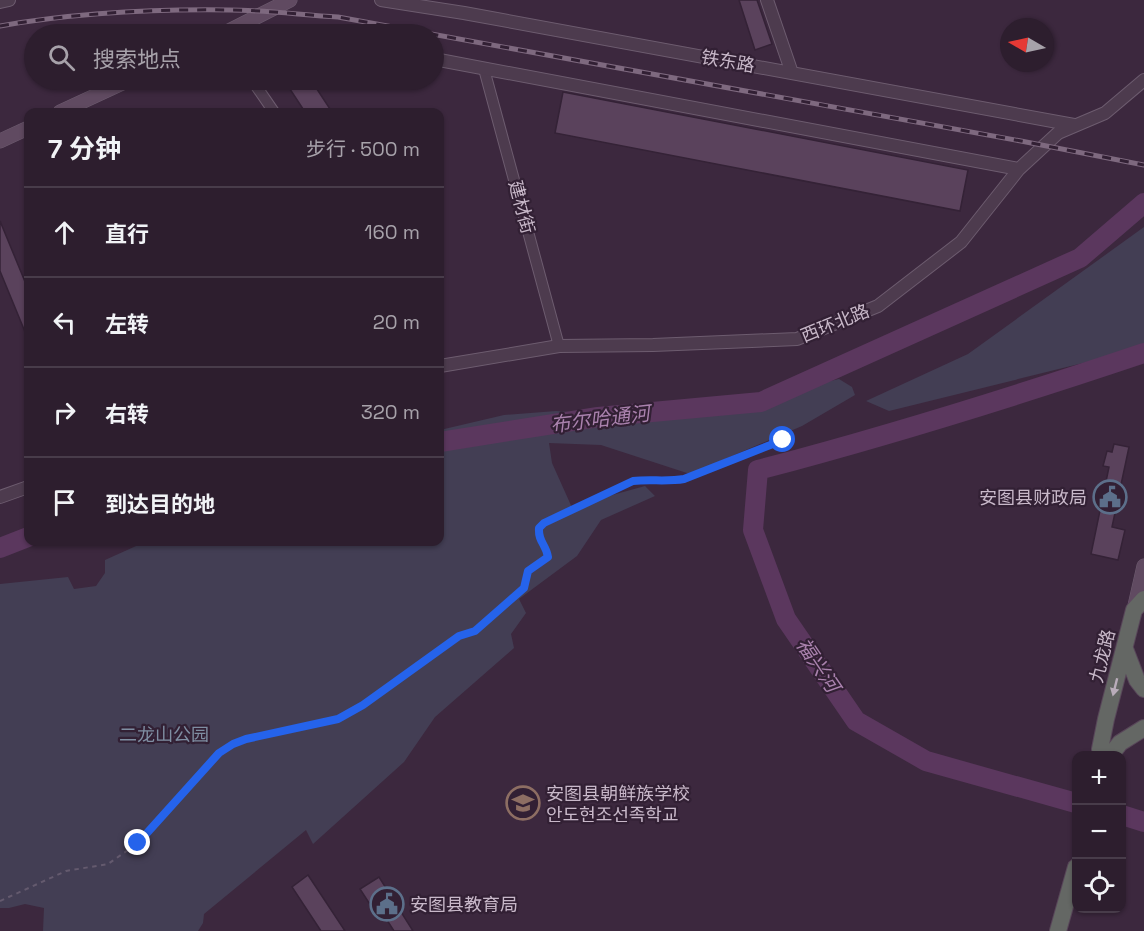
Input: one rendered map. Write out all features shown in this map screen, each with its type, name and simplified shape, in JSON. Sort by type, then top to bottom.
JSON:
[{"type":"highway","name":"九龙路","points":[[1100,751],[1125,649],[1139,604]]},
{"type":"highway","points":[[1125,649],[1133,672],[1144,689]]},
{"type":"highway","points":[[1114,751],[1120,743],[1144,728]]},
{"type":"highway","points":[[1058,931],[1072,884]]},
{"type":"main road","points":[[243,24],[290,0]]},
{"type":"main road","points":[[69,108],[107,90]]},
{"type":"main road","points":[[0,141],[24,130]]},
{"type":"main road","name":"九龙路","points":[[1139,604],[1144,566]]},
{"type":"street","points":[[0,2],[9,0]]},
{"type":"street","name":"铁东路","points":[[381,0],[464,13],[1074,125]]},
{"type":"street","points":[[767,0],[792,73]]},
{"type":"street","points":[[444,61],[1019,169]]},
{"type":"street","name":"建材街","points":[[484,69],[559,346]]},
{"type":"street","name":"西环北路","points":[[444,365],[559,346],[797,339],[878,306],[961,242],[1019,169],[1058,133],[1113,108],[1144,80]]},
{"type":"street","points":[[259,90],[271,108]]},
{"type":"street","points":[[0,497],[24,488]]},
{"type":"path","points":[[0,900],[66,871],[108,864],[138,843],[219,753],[233,744],[246,739],[338,719],[363,705],[459,636],[475,631],[524,588],[528,571],[548,557],[547,549],[538,537],[539,528],[544,523],[633,481],[684,479],[783,440]]},
{"type":"green space","points":[[1144,227],[1144,348],[889,411],[866,401],[968,354]]},
{"type":"green space","name":"二龙山公园","points":[[839,379],[852,387],[855,395],[802,426],[690,474],[601,445],[549,443],[552,463],[574,512],[598,499],[645,486],[655,496],[601,520],[577,556],[519,599],[526,613],[511,634],[514,648],[435,717],[404,762],[313,844],[306,830],[204,914],[203,923],[198,931],[43,931],[44,908],[25,904],[0,908],[0,584],[68,577],[74,589],[96,586],[105,573],[105,560],[136,546],[444,546],[444,429],[504,415],[556,411],[665,419]]},
{"type":"building","points":[[739,0],[757,0],[772,44],[755,50]]},
{"type":"building","points":[[291,90],[318,90],[329,108],[302,108]]},
{"type":"building","points":[[563,92],[968,170],[960,211],[555,133]]},
{"type":"building","points":[[0,221],[24,279],[24,329],[0,271]]},
{"type":"building","name":"安图县财政局","points":[[1114,444],[1129,447],[1112,527],[1125,530],[1118,560],[1091,554],[1109,467],[1103,466],[1107,451],[1112,452]]},
{"type":"building","points":[[308,875],[345,931],[321,931],[292,887]]},
{"type":"building","name":"安图县教育局","points":[[379,877],[413,931],[394,931],[376,903],[371,906],[360,889]]},
{"type":"waterway","points":[[444,441],[598,417],[761,402],[1080,258],[1144,203]]},
{"type":"waterway","name":"福兴河","points":[[1072,802],[926,761],[856,721],[786,619],[753,530],[758,470],[952,415],[1144,353]]},
{"type":"waterway","name":"布尔哈通河","points":[[0,548],[24,539]]},
{"type":"waterway","name":"福兴河","points":[[1126,816],[1144,822]]},
{"type":"railway","points":[[0,26],[85,15],[172,10],[243,10],[338,17],[377,24]]},
{"type":"railway","points":[[444,36],[1144,165]]},
{"type":"place","name":"安图县财政局","points":[[1110,497]]},
{"type":"place","name":"安图县朝鲜族学校 안도현조선족학교","points":[[523,803]]},
{"type":"place","name":"安图县教育局","points":[[387,904]]},
{"type":"route","points":[[138,843],[219,753],[233,744],[246,739],[338,719],[363,705],[459,636],[475,631],[524,588],[528,571],[548,557],[547,549],[538,537],[539,528],[544,523],[633,481],[684,479],[783,440]]}]
